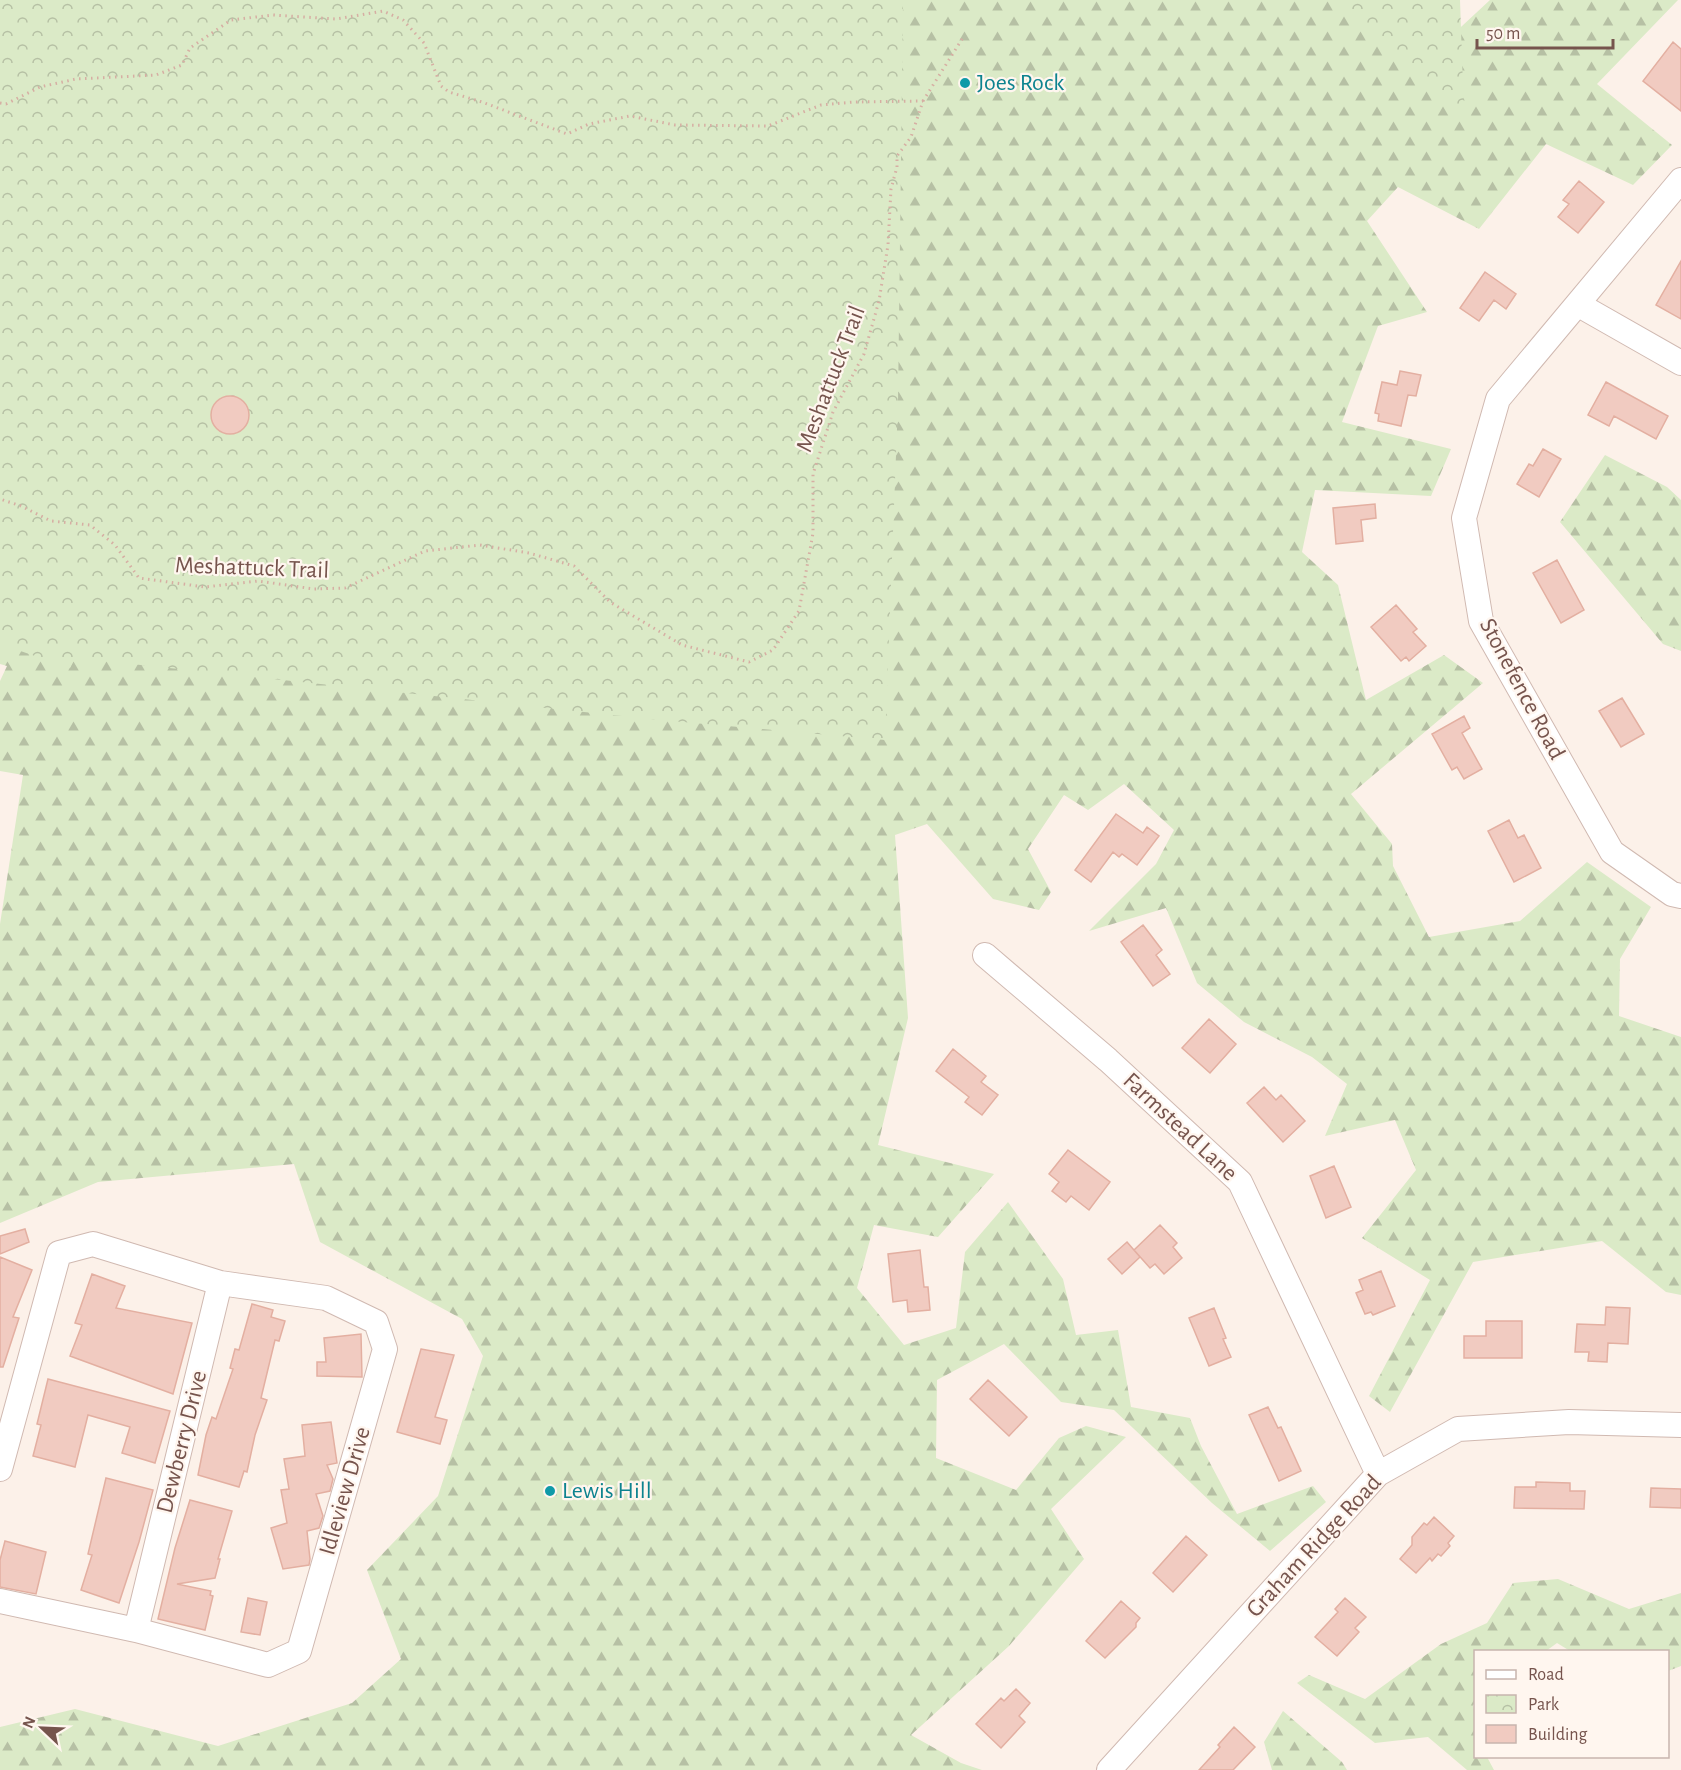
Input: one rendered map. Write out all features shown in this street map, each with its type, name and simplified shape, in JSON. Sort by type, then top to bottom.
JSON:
[{"type":"street","name":"Stonefence Road","points":[[1681,180],[1579,305],[1498,399],[1464,518],[1481,621],[1612,852],[1672,894],[1681,896]]},
{"type":"street","points":[[1579,305],[1681,363]]},
{"type":"street","name":"Farmstead Lane","points":[[985,955],[1108,1060],[1240,1182],[1378,1474]]},
{"type":"street","points":[[0,1469],[59,1253],[93,1244],[220,1282]]},
{"type":"street","name":"Dewberry Drive","points":[[136,1630],[220,1282]]},
{"type":"street","name":"Idleview Drive","points":[[136,1630],[268,1665],[299,1651],[386,1349],[376,1322],[326,1298],[220,1282]]},
{"type":"street","name":"Graham Ridge Road","points":[[1109,1770],[1378,1474],[1458,1429],[1569,1422],[1681,1425]]},
{"type":"street","points":[[0,1601],[136,1630]]},
{"type":"path","points":[[0,103],[6,104],[40,87],[76,79],[156,75],[182,65],[190,48],[231,20],[273,15],[336,19],[382,11],[403,20],[424,43],[441,86],[448,92],[482,102],[567,134],[589,124],[630,116],[675,125],[768,126],[821,105],[923,101]]},
{"type":"path","name":"Meshattuck Trail","points":[[0,499],[21,506],[51,521],[90,525],[115,545],[139,578],[205,587],[258,581],[314,589],[345,588],[425,550],[480,545],[529,553],[574,566],[610,602],[682,645],[749,662],[773,650],[798,610],[813,533],[813,474],[833,412],[864,354],[879,301],[888,245],[891,189],[897,167],[897,156],[911,137],[923,101],[964,36]]},
{"type":"green space","points":[[0,0],[1407,0],[1420,65],[1490,0],[1678,0],[1597,84],[1672,145],[1633,185],[1546,144],[1479,229],[1398,187],[1367,221],[1427,312],[1378,326],[1342,422],[1451,449],[1431,496],[1315,490],[1302,552],[1338,585],[1366,700],[1444,655],[1483,683],[1351,794],[1392,844],[1393,866],[1429,937],[1520,921],[1587,862],[1651,907],[1620,959],[1619,1016],[1681,1037],[1681,1295],[1666,1292],[1602,1241],[1473,1262],[1390,1412],[1369,1396],[1430,1280],[1362,1238],[1416,1170],[1395,1120],[1325,1136],[1347,1084],[1312,1057],[1244,1022],[1197,983],[1166,908],[1089,931],[1156,864],[1174,830],[1124,784],[1088,810],[1064,795],[1028,849],[1051,892],[1039,910],[993,899],[927,824],[895,835],[908,1018],[878,1145],[994,1174],[938,1237],[874,1225],[857,1288],[904,1345],[956,1328],[965,1252],[1008,1202],[1063,1279],[1076,1335],[1118,1330],[1131,1407],[1190,1418],[1201,1446],[1237,1514],[1313,1486],[1326,1502],[1270,1551],[1212,1503],[1114,1410],[1061,1402],[1004,1344],[937,1380],[936,1458],[1016,1490],[1059,1438],[1086,1426],[1126,1437],[1051,1509],[1084,1559],[1009,1646],[911,1735],[961,1763],[982,1770],[0,1770],[0,1727],[75,1709],[218,1746],[352,1703],[401,1659],[367,1570],[438,1496],[483,1356],[462,1319],[320,1242],[294,1164],[98,1182],[0,1223],[0,924],[23,775],[0,771],[0,681],[7,666],[0,664]]},
{"type":"green space","points":[[0,0],[903,0],[898,403],[885,740],[660,720],[75,658],[70,668],[0,644]]},
{"type":"green space","points":[[1335,0],[1460,0],[1464,117]]},
{"type":"green space","points":[[1605,455],[1667,487],[1681,500],[1681,651],[1663,644],[1560,522]]},
{"type":"green space","points":[[1558,1579],[1629,1609],[1681,1593],[1681,1666],[1669,1671],[1669,1650],[1568,1650],[1557,1643],[1547,1650],[1474,1650],[1474,1758],[1488,1758],[1494,1770],[1467,1770],[1428,1737],[1375,1743],[1297,1683],[1309,1675],[1365,1699],[1441,1644],[1487,1623],[1513,1583]]},
{"type":"green space","points":[[1283,1711],[1342,1762],[1347,1770],[1272,1770],[1264,1742]]},
{"type":"building","points":[[1673,42],[1681,49],[1681,111],[1643,81]]},
{"type":"building","points":[[1579,181],[1604,202],[1578,233],[1558,217],[1569,204],[1563,200]]},
{"type":"building","points":[[1681,261],[1681,319],[1656,305]]},
{"type":"building","points":[[1485,272],[1516,294],[1506,309],[1494,300],[1479,321],[1460,308]]},
{"type":"building","points":[[1400,371],[1421,375],[1416,396],[1408,395],[1401,426],[1378,421],[1379,414],[1375,413],[1382,382],[1397,385]]},
{"type":"building","points":[[1606,382],[1668,416],[1656,439],[1614,416],[1609,426],[1588,415]]},
{"type":"building","points":[[230,396],[243,402],[249,415],[243,428],[230,434],[217,428],[211,415],[217,402]]},
{"type":"building","points":[[1543,449],[1561,459],[1539,497],[1517,484],[1529,464],[1533,466]]},
{"type":"building","points":[[1375,504],[1376,518],[1361,520],[1363,541],[1336,544],[1333,508]]},
{"type":"building","points":[[1557,560],[1584,610],[1561,623],[1533,573]]},
{"type":"building","points":[[1396,605],[1417,629],[1413,632],[1426,646],[1409,661],[1406,657],[1401,661],[1371,627]]},
{"type":"building","points":[[1622,698],[1644,734],[1621,747],[1599,711]]},
{"type":"building","points":[[1464,716],[1470,728],[1462,733],[1482,769],[1464,779],[1457,767],[1452,770],[1432,734]]},
{"type":"building","points":[[1116,814],[1143,833],[1147,827],[1159,836],[1137,865],[1122,854],[1119,857],[1113,852],[1091,882],[1075,870]]},
{"type":"building","points":[[1509,820],[1518,838],[1524,835],[1541,868],[1514,882],[1488,831]]},
{"type":"building","points":[[1143,925],[1162,950],[1156,955],[1170,974],[1153,986],[1121,942]]},
{"type":"building","points":[[1209,1019],[1236,1044],[1210,1073],[1182,1048]]},
{"type":"building","points":[[953,1049],[986,1076],[981,1082],[998,1095],[982,1115],[965,1102],[969,1097],[936,1071]]},
{"type":"building","points":[[1264,1087],[1276,1100],[1281,1095],[1305,1121],[1283,1142],[1247,1103]]},
{"type":"building","points":[[1068,1150],[1110,1182],[1089,1210],[1071,1196],[1066,1202],[1052,1191],[1059,1182],[1049,1174]]},
{"type":"building","points":[[1334,1166],[1351,1207],[1326,1218],[1310,1176]]},
{"type":"building","points":[[1160,1225],[1177,1243],[1173,1247],[1182,1258],[1164,1274],[1155,1264],[1150,1268],[1134,1250]]},
{"type":"building","points":[[25,1229],[29,1242],[0,1254],[0,1236]]},
{"type":"building","points":[[1127,1242],[1140,1257],[1122,1274],[1108,1259]]},
{"type":"building","points":[[920,1250],[924,1287],[928,1287],[930,1310],[908,1312],[907,1300],[893,1302],[888,1254]]},
{"type":"building","points":[[0,1257],[32,1270],[13,1317],[19,1318],[3,1367],[0,1367]]},
{"type":"building","points":[[1381,1271],[1395,1306],[1373,1315],[1371,1312],[1365,1314],[1356,1293],[1363,1290],[1359,1280]]},
{"type":"building","points":[[92,1274],[125,1286],[116,1308],[192,1323],[173,1394],[70,1356],[82,1325],[75,1323]]},
{"type":"building","points":[[252,1304],[273,1310],[271,1317],[285,1321],[279,1341],[275,1340],[261,1398],[267,1400],[255,1435],[247,1472],[244,1471],[239,1487],[198,1475],[206,1435],[212,1417],[216,1419],[233,1369],[230,1368],[235,1349],[239,1350]]},
{"type":"building","points":[[1606,1307],[1630,1308],[1628,1344],[1608,1343],[1607,1362],[1588,1361],[1589,1352],[1575,1352],[1577,1324],[1605,1325]]},
{"type":"building","points":[[1214,1308],[1231,1357],[1209,1366],[1189,1318]]},
{"type":"building","points":[[1486,1321],[1522,1321],[1522,1358],[1464,1358],[1464,1336],[1486,1336]]},
{"type":"building","points":[[361,1334],[362,1377],[317,1376],[317,1362],[326,1362],[324,1338]]},
{"type":"building","points":[[421,1349],[454,1355],[435,1417],[447,1420],[440,1444],[397,1432]]},
{"type":"building","points":[[48,1379],[170,1411],[155,1463],[122,1453],[130,1427],[88,1415],[75,1467],[33,1456],[41,1425],[37,1424]]},
{"type":"building","points":[[988,1380],[1027,1417],[1009,1436],[970,1399]]},
{"type":"building","points":[[1268,1407],[1278,1428],[1281,1427],[1301,1471],[1279,1481],[1249,1415]]},
{"type":"building","points":[[331,1422],[337,1463],[327,1465],[333,1479],[330,1491],[316,1494],[323,1516],[319,1528],[307,1531],[309,1565],[283,1569],[271,1528],[287,1523],[281,1490],[289,1489],[284,1459],[305,1456],[302,1425]]},
{"type":"building","points":[[106,1478],[153,1490],[119,1603],[81,1590],[92,1555],[88,1554]]},
{"type":"building","points":[[1536,1482],[1570,1483],[1570,1491],[1585,1491],[1584,1509],[1514,1508],[1515,1487],[1536,1487]]},
{"type":"building","points":[[1651,1488],[1681,1489],[1681,1508],[1650,1507]]},
{"type":"building","points":[[190,1500],[232,1511],[215,1578],[177,1584],[211,1591],[210,1595],[213,1596],[205,1630],[158,1619],[175,1548]]},
{"type":"building","points":[[1434,1517],[1454,1536],[1448,1543],[1450,1546],[1441,1556],[1438,1554],[1432,1561],[1430,1558],[1416,1573],[1400,1559],[1412,1545],[1412,1537],[1424,1523],[1427,1525]]},
{"type":"building","points":[[1186,1536],[1207,1555],[1173,1592],[1153,1573]]},
{"type":"building","points":[[5,1541],[46,1552],[36,1594],[0,1587],[0,1560]]},
{"type":"building","points":[[248,1598],[267,1602],[260,1635],[241,1632]]},
{"type":"building","points":[[1345,1598],[1366,1617],[1355,1628],[1359,1632],[1337,1656],[1315,1637],[1338,1612],[1335,1609]]},
{"type":"building","points":[[1121,1601],[1140,1618],[1136,1627],[1105,1658],[1086,1641]]},
{"type":"building","points":[[1016,1689],[1030,1703],[1019,1716],[1025,1722],[1001,1748],[976,1724],[1001,1698],[1004,1701]]},
{"type":"building","points":[[1234,1727],[1255,1747],[1233,1770],[1199,1770],[1220,1747],[1218,1745]]},
{"type":"place","name":"Joes Rock","points":[[965,83]]},
{"type":"place","name":"Lewis Hill","points":[[550,1491]]}]
